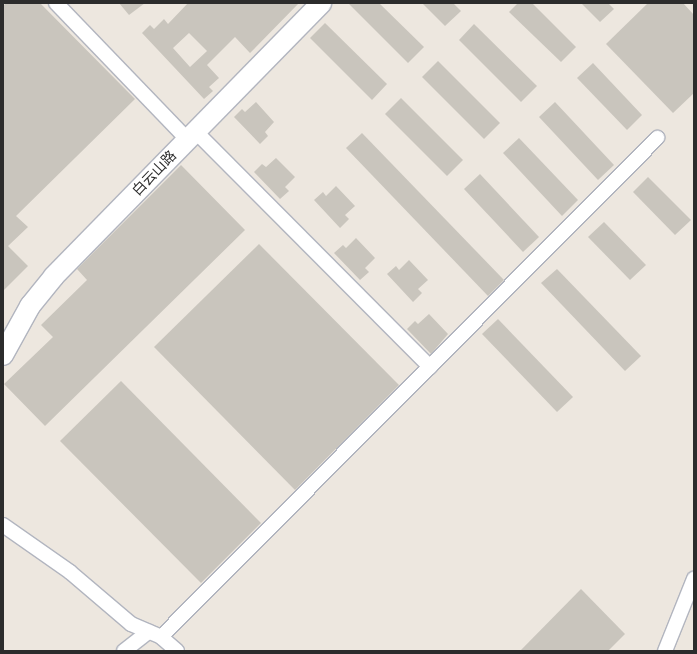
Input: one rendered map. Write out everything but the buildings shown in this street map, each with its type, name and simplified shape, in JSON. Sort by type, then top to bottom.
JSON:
[{"type":"street","points":[[56,3],[430,367]]},
{"type":"street","name":"白云山路","points":[[3,355],[30,306],[54,276],[321,3]]},
{"type":"street","points":[[124,651],[154,635],[430,367],[657,138]]},
{"type":"street","points":[[3,525],[70,572],[131,624],[154,635],[177,651]]},
{"type":"street","points":[[665,651],[694,579]]}]
